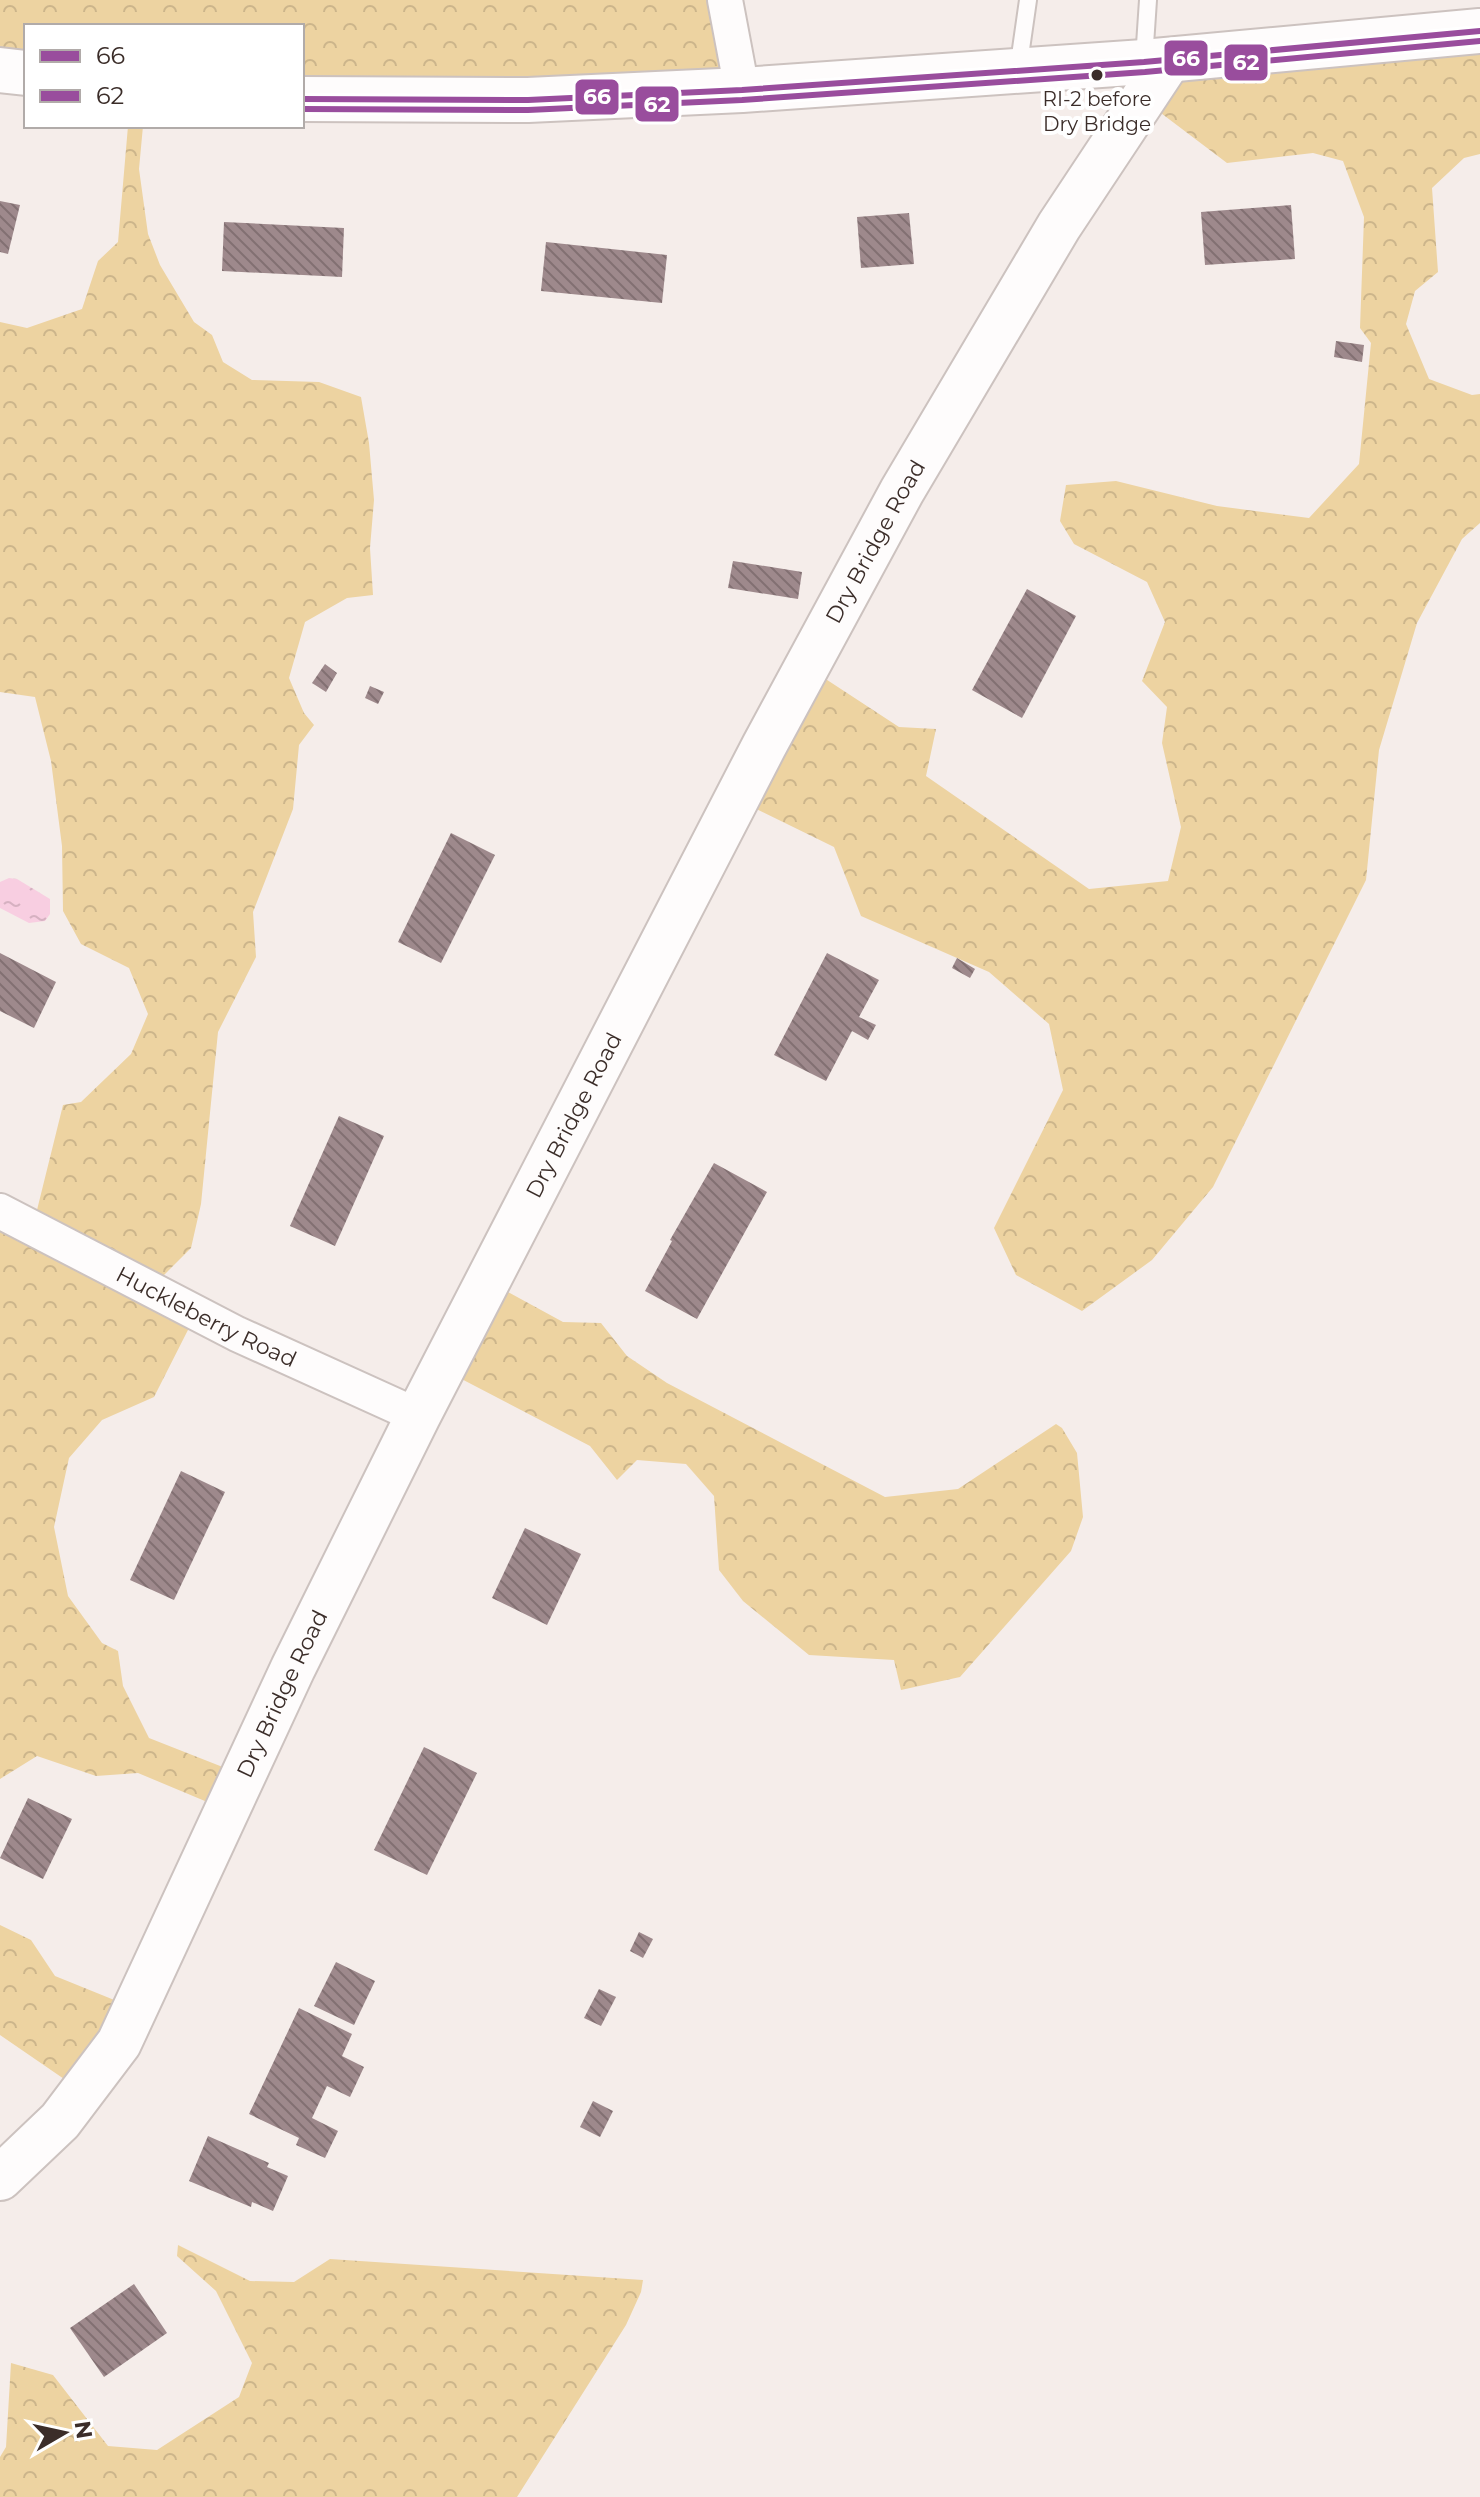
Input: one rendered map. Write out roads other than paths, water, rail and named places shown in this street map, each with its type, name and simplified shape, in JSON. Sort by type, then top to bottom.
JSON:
[{"type":"street","points":[[725,0],[742,90]]},
{"type":"street","points":[[304,99],[528,100],[742,90],[1157,61],[1480,31]]},
{"type":"street","name":"Dry Bridge Road","points":[[0,2178],[60,2121],[119,2043],[293,1668],[418,1416],[652,961],[902,491],[1157,61]]},
{"type":"street","points":[[0,70],[24,73]]},
{"type":"street","name":"Huckleberry Road","points":[[0,1211],[237,1334],[418,1416]]},
{"type":"lane","points":[[1018,70],[1028,0]]},
{"type":"lane","points":[[1148,0],[1157,61]]},
{"type":"water","points":[[17,879],[50,899],[50,914],[45,921],[29,923],[0,908],[0,882]]},
{"type":"place","name":"RI-2 before Dry Bridge","points":[[1097,75]]}]
